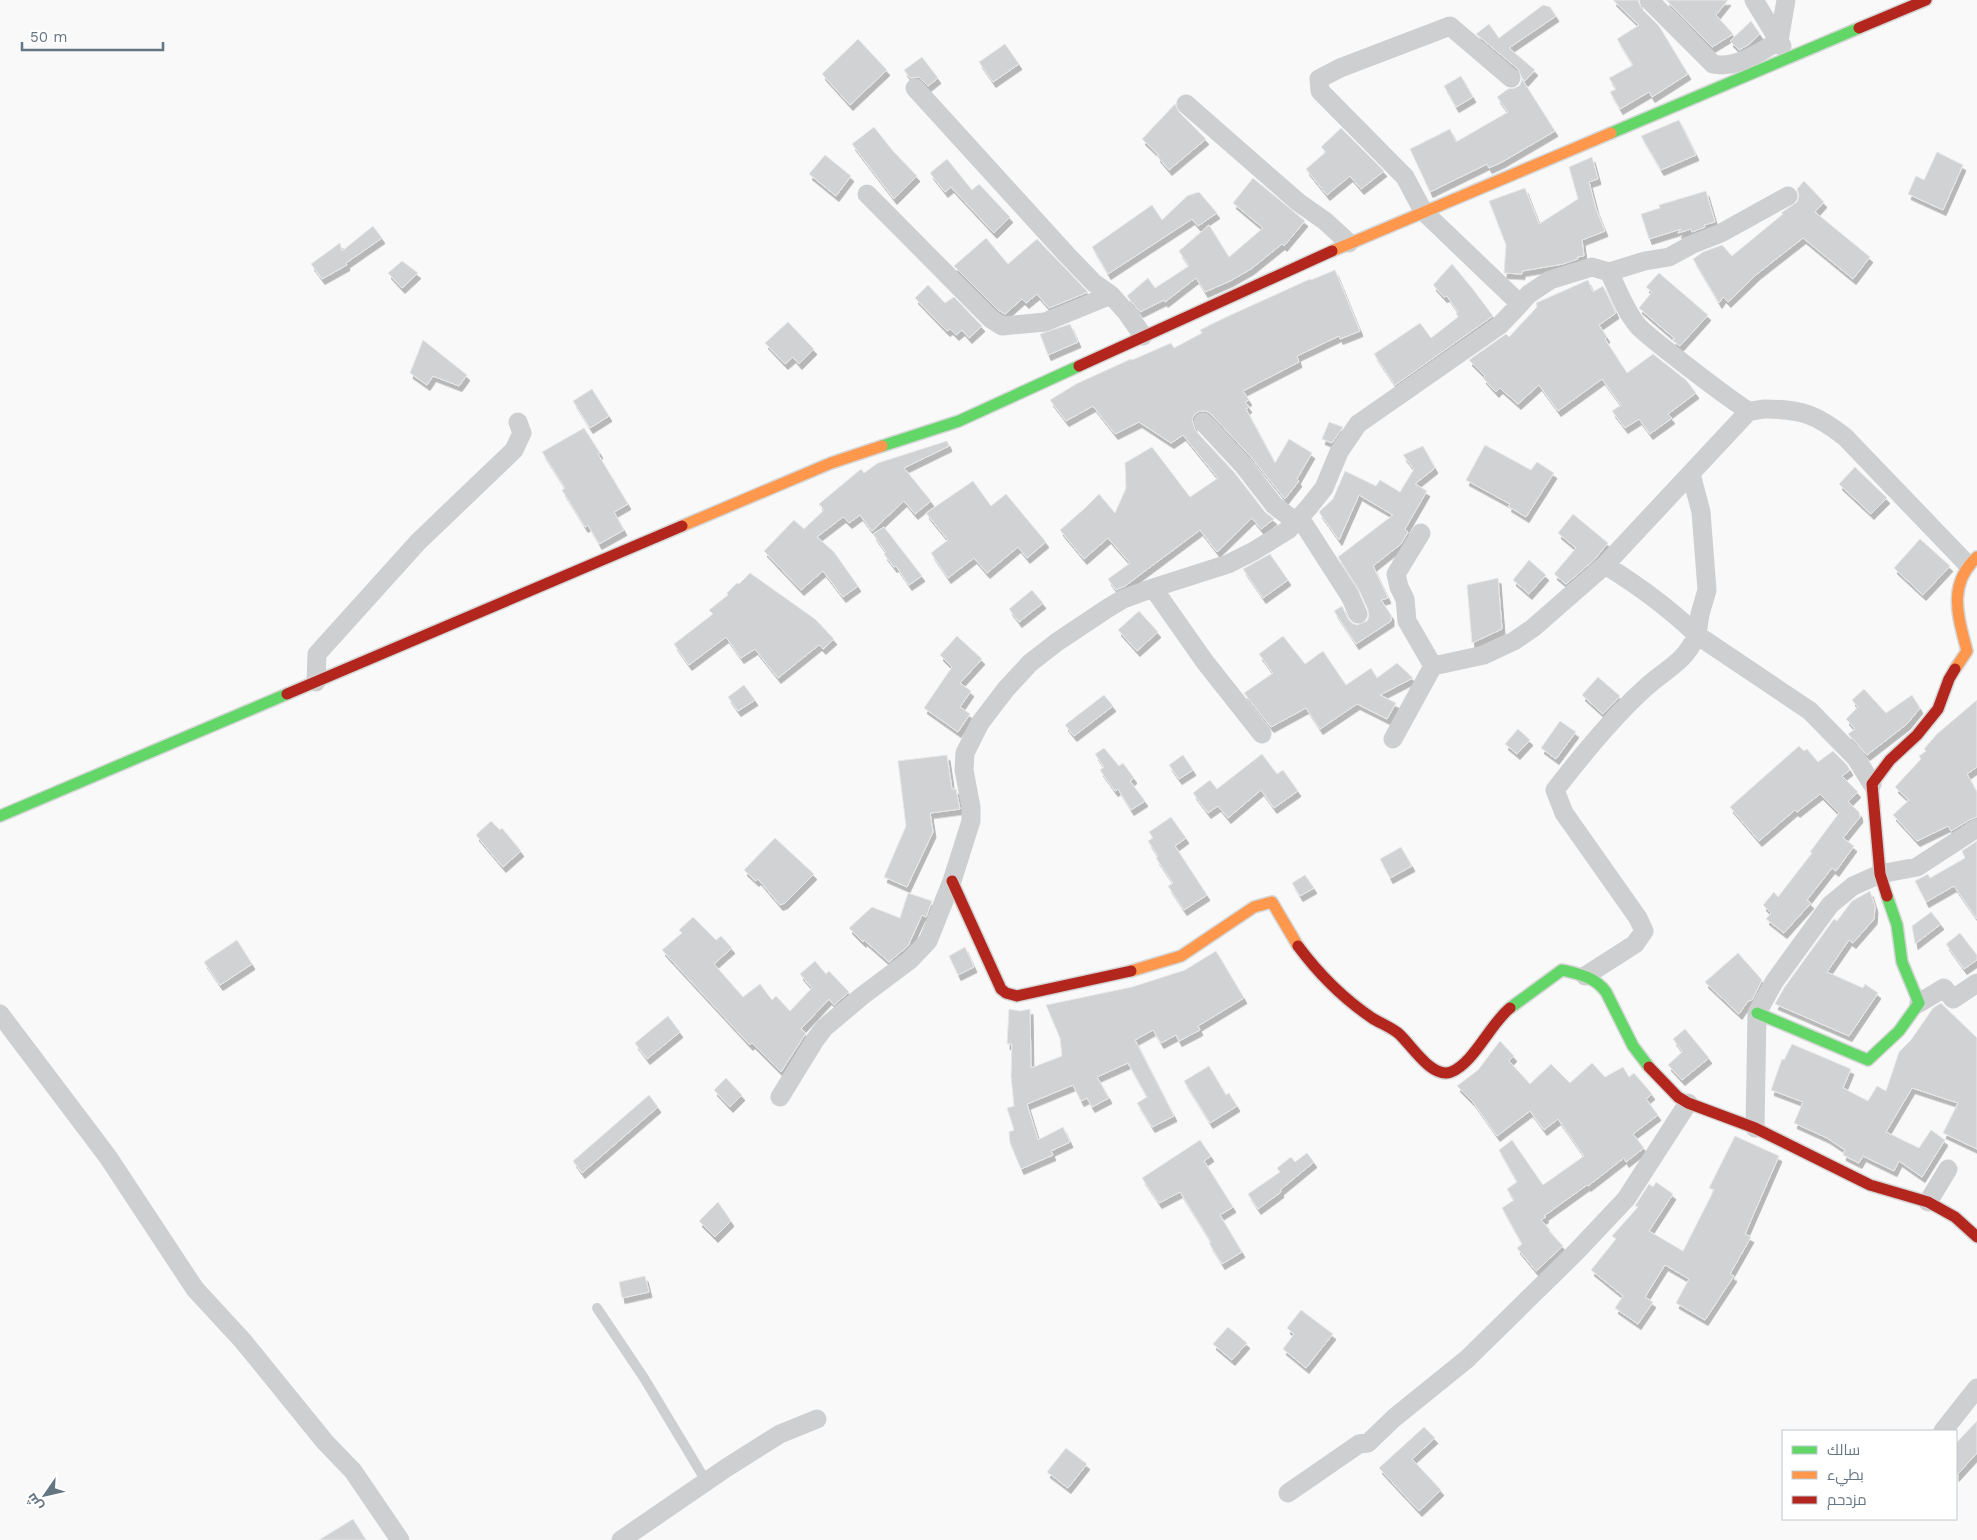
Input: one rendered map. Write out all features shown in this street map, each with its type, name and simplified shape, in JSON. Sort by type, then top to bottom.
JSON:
[{"type":"street","points":[[1649,0],[1713,64],[1722,66],[1752,64]]},
{"type":"street","points":[[1754,0],[1784,49]]},
{"type":"street","points":[[1784,49],[1786,0]]},
{"type":"street","points":[[0,816],[831,463],[960,421],[1349,243],[1784,49],[1926,0]]},
{"type":"street","points":[[1511,78],[1450,26],[1340,68],[1319,79],[1320,91],[1405,177],[1423,211],[1520,304]]},
{"type":"street","points":[[915,88],[1067,255],[1094,282],[1111,295],[1143,336]]},
{"type":"street","points":[[1186,104],[1298,202],[1325,221],[1349,243]]},
{"type":"street","points":[[867,194],[990,319],[1002,326],[1045,322],[1111,295]]},
{"type":"street","points":[[780,1097],[824,1028],[846,1008],[919,952],[928,941],[952,881],[971,821],[971,807],[964,770],[965,753],[980,723],[1012,682],[1030,663],[1057,642],[1123,600],[1153,588],[1228,564],[1288,530],[1324,488],[1339,452],[1358,424],[1500,325],[1529,294],[1550,280],[1592,267],[1609,272],[1645,261],[1669,257],[1693,244],[1721,233],[1788,196]]},
{"type":"street","points":[[1609,272],[1628,312],[1639,327],[1718,390],[1750,411]]},
{"type":"street","points":[[1393,739],[1433,666],[1484,654],[1514,641],[1533,628],[1605,565],[1750,411],[1765,409],[1809,414],[1824,421],[1845,437],[1972,560],[1958,583],[1958,614],[1972,658],[1949,679],[1938,709],[1917,735],[1890,760],[1872,784]]},
{"type":"street","points":[[316,682],[317,654],[418,542],[514,450],[522,432],[518,422]]},
{"type":"street","points":[[1203,422],[1243,465],[1274,505],[1298,520],[1350,596],[1358,614]]},
{"type":"street","points":[[1585,976],[1635,944],[1644,931],[1638,918],[1564,813],[1555,790],[1606,728],[1645,688],[1677,664],[1698,635],[1700,614],[1708,590],[1701,512],[1691,474]]},
{"type":"street","points":[[1421,533],[1396,574],[1399,587],[1405,599],[1408,621],[1433,666]]},
{"type":"street","points":[[1605,565],[1642,588],[1698,635],[1810,711],[1856,758],[1872,784],[1880,874],[1897,925],[1902,962],[1919,1002]]},
{"type":"street","points":[[1153,588],[1205,662],[1262,734]]},
{"type":"street","points":[[1755,1128],[1757,1014],[1774,982],[1830,905],[1853,886],[1880,874],[1917,867],[1977,828]]},
{"type":"street","points":[[952,881],[1001,988],[1006,993],[1017,996],[1129,972],[1180,956],[1254,907],[1272,902],[1295,940],[1317,969],[1368,1015],[1399,1034],[1414,1052],[1429,1065],[1443,1073],[1449,1073],[1458,1068],[1486,1037],[1503,1014],[1549,978],[1562,970],[1585,976],[1600,984],[1606,992],[1642,1060],[1678,1096],[1688,1103],[1755,1128],[1870,1185],[1928,1202],[1955,1217],[1977,1236]]},
{"type":"street","points":[[1757,1014],[1868,1060],[1899,1031],[1919,1002],[1944,988],[1954,999],[1977,983]]},
{"type":"street","points":[[0,1014],[108,1157],[195,1289],[243,1341],[325,1442],[353,1471],[400,1540]]},
{"type":"street","points":[[1288,1493],[1359,1444],[1368,1442],[1501,1328],[1626,1199],[1688,1103]]},
{"type":"street","points":[[1928,1202],[1948,1169]]},
{"type":"street","points":[[1944,1430],[1977,1388]]},
{"type":"street","points":[[621,1540],[706,1481],[780,1434],[817,1419]]},
{"type":"lane","points":[[597,1308],[644,1378],[706,1481]]},
{"type":"building","points":[[1613,0],[1638,0],[1641,8],[1659,26],[1688,74],[1652,97],[1649,92],[1620,109],[1610,92],[1616,89],[1609,78],[1633,65],[1617,39],[1639,25]]},
{"type":"building","points":[[1666,0],[1728,0],[1716,15],[1733,34],[1712,47]]},
{"type":"building","points":[[1543,5],[1550,7],[1556,16],[1509,48],[1535,70],[1525,81],[1518,69],[1476,34],[1489,24],[1499,38]]},
{"type":"building","points":[[1751,21],[1760,34],[1739,50],[1730,41]]},
{"type":"building","points":[[858,39],[887,70],[850,105],[822,74]]},
{"type":"building","points":[[1005,44],[1019,64],[993,82],[979,62]]},
{"type":"building","points":[[922,57],[938,78],[928,86],[919,77],[910,78],[904,70]]},
{"type":"building","points":[[1461,76],[1473,97],[1456,107],[1444,86]]},
{"type":"building","points":[[1522,79],[1555,131],[1502,162],[1489,168],[1487,164],[1430,192],[1410,149],[1450,129],[1456,142],[1508,112],[1497,97],[1508,89],[1520,85]]},
{"type":"building","points":[[1175,104],[1179,112],[1206,139],[1169,170],[1157,156],[1159,155],[1142,139]]},
{"type":"building","points":[[1679,120],[1696,155],[1661,170],[1641,136]]},
{"type":"building","points":[[874,127],[893,151],[917,176],[894,199],[852,144]]},
{"type":"building","points":[[1341,128],[1384,171],[1361,189],[1350,176],[1327,195],[1306,169],[1326,152],[1321,147]]},
{"type":"building","points":[[1937,152],[1963,165],[1943,210],[1908,194],[1916,176],[1924,180]]},
{"type":"building","points":[[825,155],[851,176],[836,196],[809,174]]},
{"type":"building","points":[[1592,157],[1598,179],[1589,182],[1596,209],[1605,231],[1582,240],[1584,256],[1577,257],[1578,259],[1563,264],[1522,271],[1522,274],[1504,273],[1506,245],[1489,201],[1525,188],[1539,224],[1578,199],[1569,167]]},
{"type":"building","points":[[947,159],[972,190],[979,184],[1010,217],[994,233],[951,187],[945,192],[930,173]]},
{"type":"building","points":[[1253,178],[1305,221],[1284,246],[1282,244],[1251,269],[1230,281],[1205,292],[1196,278],[1165,302],[1164,300],[1140,312],[1127,296],[1148,278],[1155,288],[1189,266],[1179,251],[1209,225],[1229,257],[1263,228],[1233,203]]},
{"type":"building","points":[[1804,181],[1824,202],[1815,212],[1870,257],[1853,279],[1803,238],[1757,274],[1728,302],[1723,297],[1719,303],[1693,259],[1703,252],[1722,245],[1732,256],[1783,214],[1781,213],[1797,202],[1799,196],[1797,189]]},
{"type":"building","points":[[1706,191],[1715,222],[1704,225],[1705,227],[1692,232],[1691,229],[1678,233],[1681,229],[1649,239],[1641,214],[1660,208],[1659,205]]},
{"type":"building","points":[[1199,192],[1217,213],[1198,226],[1192,219],[1108,274],[1092,247],[1152,205],[1162,220],[1187,196]]},
{"type":"building","points":[[373,226],[382,238],[346,263],[347,265],[322,279],[311,264],[340,243],[342,251]]},
{"type":"building","points":[[986,238],[1008,264],[1037,239],[1088,292],[1049,308],[1037,294],[1026,303],[1022,299],[1005,314],[998,310],[954,266]]},
{"type":"building","points":[[402,261],[418,273],[402,288],[388,273]]},
{"type":"building","points":[[1452,264],[1493,316],[1395,385],[1374,354],[1420,323],[1431,338],[1458,317],[1456,313],[1458,312],[1447,296],[1444,297],[1433,285]]},
{"type":"building","points":[[1335,270],[1360,331],[1340,339],[1339,336],[1297,356],[1299,362],[1243,391],[1249,400],[1245,402],[1249,407],[1246,409],[1275,463],[1289,439],[1312,453],[1297,479],[1299,481],[1285,499],[1251,457],[1211,414],[1206,411],[1200,411],[1192,419],[1195,430],[1234,472],[1265,512],[1274,519],[1261,529],[1252,518],[1217,552],[1200,530],[1125,586],[1116,590],[1108,579],[1130,563],[1108,538],[1084,559],[1060,530],[1099,494],[1115,513],[1126,488],[1125,463],[1152,447],[1190,497],[1218,478],[1183,435],[1171,443],[1139,422],[1115,434],[1093,406],[1066,421],[1050,400],[1076,384],[1131,359],[1171,343],[1174,348],[1202,333],[1200,330],[1222,319],[1310,279]]},
{"type":"building","points":[[1659,273],[1708,315],[1680,346],[1672,340],[1675,339],[1639,308],[1652,292],[1646,287]]},
{"type":"building","points":[[1588,280],[1593,292],[1603,286],[1616,313],[1599,325],[1607,337],[1605,339],[1627,373],[1653,354],[1686,380],[1696,393],[1668,414],[1672,418],[1650,434],[1639,419],[1625,428],[1612,411],[1621,405],[1602,379],[1558,411],[1539,385],[1518,404],[1500,388],[1496,392],[1483,378],[1485,376],[1469,360],[1506,334],[1509,337],[1537,307],[1536,303]]},
{"type":"building","points":[[928,285],[945,303],[954,297],[982,326],[969,338],[962,330],[956,335],[950,329],[947,331],[915,298]]},
{"type":"building","points":[[788,322],[814,349],[799,364],[793,357],[785,364],[765,343]]},
{"type":"building","points":[[1070,324],[1078,342],[1048,355],[1040,334]]},
{"type":"building","points":[[423,340],[467,375],[459,386],[433,376],[427,385],[410,373]]},
{"type":"building","points":[[592,389],[609,416],[590,428],[573,401]]},
{"type":"building","points":[[1329,422],[1343,427],[1332,443],[1322,439]]},
{"type":"building","points":[[584,428],[628,504],[614,512],[624,530],[599,544],[588,525],[585,527],[562,490],[565,488],[542,452]]},
{"type":"building","points":[[947,441],[949,446],[904,468],[931,501],[915,514],[904,501],[872,531],[860,515],[849,523],[843,517],[817,537],[834,552],[858,586],[843,597],[823,571],[801,590],[764,551],[794,520],[804,529],[824,510],[819,504],[861,469],[864,473],[878,463]]},
{"type":"building","points":[[1485,445],[1531,470],[1537,462],[1554,473],[1526,517],[1508,506],[1510,504],[1466,480]]},
{"type":"building","points":[[1423,446],[1435,468],[1415,484],[1427,491],[1405,529],[1408,532],[1401,544],[1373,566],[1388,598],[1381,600],[1391,615],[1391,621],[1356,644],[1334,611],[1342,606],[1348,619],[1357,625],[1367,621],[1369,616],[1368,610],[1359,590],[1338,557],[1393,515],[1359,495],[1339,540],[1319,512],[1333,499],[1345,471],[1376,486],[1380,480],[1400,492],[1414,469],[1403,455]]},
{"type":"building","points":[[1855,467],[1887,498],[1871,514],[1839,484]]},
{"type":"building","points":[[973,481],[991,506],[1006,494],[1046,542],[1027,558],[1018,547],[987,573],[974,558],[948,578],[931,553],[948,540],[926,513]]},
{"type":"building","points":[[1573,514],[1608,543],[1594,560],[1566,584],[1554,574],[1576,548],[1558,533]]},
{"type":"building","points":[[884,527],[922,576],[909,585],[896,566],[894,567],[884,554],[886,552],[873,534]]},
{"type":"building","points":[[1920,539],[1950,566],[1923,595],[1894,568]]},
{"type":"building","points":[[1270,554],[1288,580],[1263,598],[1243,569]]},
{"type":"building","points":[[1529,560],[1546,575],[1529,594],[1513,580]]},
{"type":"building","points":[[750,573],[815,619],[834,639],[823,649],[819,645],[778,678],[755,649],[741,658],[726,637],[689,665],[674,644],[713,614],[709,610],[728,595],[727,593],[737,583],[739,584]]},
{"type":"building","points":[[1498,578],[1502,629],[1472,643],[1467,585]]},
{"type":"building","points":[[1032,590],[1043,603],[1019,622],[1009,609]]},
{"type":"building","points":[[1139,611],[1158,632],[1137,651],[1118,630]]},
{"type":"building","points":[[957,636],[982,659],[960,683],[971,691],[960,707],[970,714],[958,732],[924,708],[952,667],[940,655]]},
{"type":"building","points":[[1283,636],[1305,664],[1323,651],[1346,685],[1371,668],[1377,678],[1397,663],[1413,678],[1380,695],[1396,703],[1387,719],[1357,704],[1320,729],[1306,708],[1271,727],[1244,693],[1273,673],[1259,654]]},
{"type":"building","points":[[1598,677],[1620,696],[1603,714],[1582,695]]},
{"type":"building","points":[[744,685],[755,700],[738,711],[728,697]]},
{"type":"building","points":[[1864,689],[1886,713],[1912,695],[1920,708],[1907,724],[1867,755],[1848,734],[1855,729],[1846,719],[1858,707],[1852,700]]},
{"type":"building","points":[[1104,695],[1113,706],[1074,736],[1065,725]]},
{"type":"building","points":[[1977,700],[1977,767],[1967,774],[1977,792],[1977,817],[1951,831],[1948,826],[1917,841],[1893,815],[1909,800],[1895,787],[1921,759],[1919,756],[1926,751],[1924,749],[1937,734]]},
{"type":"building","points":[[1560,721],[1576,732],[1556,759],[1541,748]]},
{"type":"building","points":[[1518,729],[1530,740],[1517,754],[1505,744]]},
{"type":"building","points":[[1799,746],[1804,751],[1807,749],[1818,762],[1833,751],[1847,765],[1850,770],[1842,776],[1858,792],[1848,802],[1859,812],[1860,817],[1843,838],[1854,846],[1836,871],[1832,868],[1807,900],[1811,903],[1784,933],[1766,919],[1771,913],[1763,905],[1774,892],[1778,897],[1812,853],[1810,852],[1839,813],[1820,794],[1797,812],[1795,810],[1759,841],[1730,807]]},
{"type":"building","points":[[1104,748],[1119,766],[1123,763],[1134,778],[1130,781],[1145,801],[1131,810],[1118,789],[1115,791],[1100,770],[1104,767],[1095,754]]},
{"type":"building","points":[[1262,754],[1277,774],[1283,770],[1298,791],[1274,808],[1261,790],[1228,818],[1218,806],[1208,813],[1193,793],[1210,780],[1217,789]]},
{"type":"building","points":[[947,755],[952,789],[956,789],[960,809],[930,813],[933,832],[907,887],[884,877],[906,826],[898,761]]},
{"type":"building","points":[[1183,755],[1193,770],[1179,779],[1169,765]]},
{"type":"building","points":[[1171,817],[1186,838],[1175,846],[1207,895],[1184,910],[1168,886],[1173,883],[1156,858],[1158,856],[1148,841],[1153,838],[1149,832]]},
{"type":"building","points":[[491,821],[500,830],[502,828],[521,851],[503,867],[476,835]]},
{"type":"building","points":[[775,838],[814,874],[785,903],[780,905],[758,879],[756,881],[744,870]]},
{"type":"building","points":[[1977,841],[1977,919],[1954,886],[1926,902],[1915,881],[1928,874],[1930,878],[1965,858],[1962,851]]},
{"type":"building","points":[[1401,847],[1412,866],[1390,878],[1380,859]]},
{"type":"building","points":[[1305,875],[1314,888],[1300,896],[1292,883]]},
{"type":"building","points":[[1870,891],[1875,907],[1874,919],[1853,943],[1849,940],[1827,972],[1863,988],[1865,984],[1878,993],[1849,1036],[1775,1004],[1784,988],[1834,919],[1837,921],[1852,901]]},
{"type":"building","points":[[908,893],[932,901],[926,917],[922,915],[908,946],[889,962],[864,940],[863,942],[849,928],[872,907],[900,918]]},
{"type":"building","points":[[1931,912],[1941,924],[1915,944],[1912,926]]},
{"type":"building","points":[[693,917],[716,940],[721,936],[732,948],[714,964],[743,997],[760,984],[772,1000],[776,996],[790,1011],[812,988],[800,974],[815,961],[826,974],[829,971],[849,992],[834,1005],[829,999],[801,1029],[806,1033],[781,1072],[752,1043],[750,1045],[662,950],[682,933],[679,930]]},
{"type":"building","points":[[1960,933],[1977,955],[1977,960],[1964,969],[1946,944]]},
{"type":"building","points":[[237,940],[252,964],[220,985],[204,962]]},
{"type":"building","points":[[965,947],[974,967],[958,975],[949,956]]},
{"type":"building","points":[[1216,951],[1244,998],[1198,1026],[1200,1030],[1179,1041],[1176,1035],[1161,1043],[1153,1030],[1135,1040],[1174,1116],[1152,1127],[1137,1103],[1147,1097],[1128,1063],[1097,1077],[1109,1098],[1092,1107],[1087,1098],[1081,1101],[1073,1085],[1027,1104],[1038,1140],[1063,1127],[1070,1142],[1051,1151],[1053,1155],[1021,1169],[1010,1143],[1009,1132],[1014,1130],[1007,1108],[1014,1106],[1011,1076],[1012,1044],[1007,1044],[1009,1009],[1020,1011],[1030,1009],[1031,1068],[1062,1056],[1060,1038],[1046,1005],[1132,987],[1185,970]]},
{"type":"building","points":[[1738,953],[1762,980],[1752,1000],[1748,1001],[1739,1014],[1705,982]]},
{"type":"building","points":[[1941,1003],[1977,1038],[1977,1149],[1943,1133],[1958,1103],[1912,1088],[1886,1132],[1919,1148],[1931,1130],[1945,1140],[1922,1177],[1899,1161],[1894,1171],[1863,1156],[1859,1163],[1843,1155],[1845,1150],[1827,1138],[1794,1123],[1803,1102],[1771,1090],[1782,1059],[1784,1060],[1792,1044],[1851,1069],[1843,1088],[1868,1101],[1877,1086],[1886,1091],[1899,1052],[1911,1040],[1933,1008]]},
{"type":"building","points":[[668,1016],[680,1032],[647,1059],[635,1043]]},
{"type":"building","points":[[1685,1029],[1709,1058],[1682,1080],[1668,1065],[1682,1051],[1673,1039]]},
{"type":"building","points":[[1500,1041],[1514,1056],[1509,1061],[1530,1084],[1551,1064],[1570,1083],[1592,1063],[1605,1077],[1623,1067],[1629,1077],[1634,1073],[1652,1094],[1646,1099],[1658,1115],[1633,1134],[1644,1148],[1626,1162],[1624,1158],[1588,1186],[1544,1216],[1546,1217],[1541,1220],[1563,1246],[1536,1271],[1517,1248],[1522,1244],[1502,1208],[1514,1200],[1507,1189],[1517,1182],[1499,1150],[1512,1140],[1543,1185],[1584,1156],[1558,1119],[1544,1130],[1530,1111],[1497,1136],[1473,1102],[1457,1086],[1478,1070]]},
{"type":"building","points":[[1209,1066],[1226,1095],[1229,1093],[1237,1106],[1210,1123],[1184,1081]]},
{"type":"building","points":[[726,1078],[742,1095],[730,1107],[714,1090]]},
{"type":"building","points":[[649,1095],[658,1107],[582,1173],[573,1161]]},
{"type":"building","points":[[1735,1136],[1779,1156],[1745,1234],[1751,1237],[1730,1274],[1734,1276],[1705,1320],[1676,1303],[1689,1279],[1665,1265],[1645,1297],[1653,1302],[1638,1324],[1615,1308],[1623,1296],[1591,1270],[1616,1239],[1612,1236],[1638,1207],[1635,1206],[1649,1184],[1653,1187],[1656,1182],[1673,1194],[1649,1231],[1683,1251],[1714,1190],[1709,1188]]},
{"type":"building","points":[[1200,1140],[1211,1156],[1204,1161],[1233,1207],[1220,1215],[1242,1252],[1222,1264],[1209,1243],[1211,1242],[1180,1192],[1159,1203],[1142,1178]]},
{"type":"building","points":[[1307,1153],[1314,1162],[1280,1190],[1281,1192],[1258,1209],[1248,1194],[1280,1172],[1277,1168],[1291,1157],[1295,1162]]},
{"type":"building","points":[[718,1202],[731,1221],[715,1237],[699,1221]]},
{"type":"building","points":[[645,1276],[649,1292],[622,1298],[619,1282]]},
{"type":"building","points":[[1301,1310],[1333,1334],[1306,1368],[1283,1349],[1294,1334],[1287,1328]]},
{"type":"building","points":[[1228,1327],[1247,1343],[1232,1360],[1213,1344]]},
{"type":"building","points":[[1977,1421],[1977,1453],[1957,1475],[1957,1442]]},
{"type":"building","points":[[1424,1427],[1435,1438],[1412,1459],[1441,1490],[1419,1511],[1379,1468]]},
{"type":"building","points":[[1066,1448],[1087,1464],[1068,1488],[1047,1472]]},
{"type":"building","points":[[353,1519],[366,1540],[319,1540]]},
{"type":"traffic: fast","points":[[1611,133],[1859,28]]},
{"type":"traffic: fast","points":[[882,446],[959,421],[1079,366]]},
{"type":"traffic: fast","points":[[0,816],[287,694]]},
{"type":"traffic: fast","points":[[1757,1013],[1868,1060],[1899,1031],[1919,1003],[1902,962],[1897,925],[1887,896]]},
{"type":"traffic: fast","points":[[1510,1008],[1562,970],[1586,977],[1597,983],[1606,992],[1633,1046],[1649,1067]]},
{"type":"traffic: slow","points":[[1332,251],[1611,133]]},
{"type":"traffic: slow","points":[[682,526],[831,463],[882,446]]},
{"type":"traffic: slow","points":[[1955,669],[1967,651],[1958,613],[1958,590],[1968,568],[1977,557]]},
{"type":"traffic: slow","points":[[1131,971],[1181,956],[1254,907],[1272,902],[1298,946]]},
{"type":"traffic: jam","points":[[1859,28],[1926,0]]},
{"type":"traffic: jam","points":[[1079,366],[1332,251]]},
{"type":"traffic: jam","points":[[287,694],[682,526]]},
{"type":"traffic: jam","points":[[1887,896],[1880,874],[1872,784],[1890,760],[1917,735],[1938,709],[1949,679],[1955,669]]},
{"type":"traffic: jam","points":[[952,881],[1001,989],[1006,993],[1017,996],[1131,971]]},
{"type":"traffic: jam","points":[[1298,946],[1323,976],[1342,994],[1372,1018],[1398,1033],[1429,1066],[1444,1073],[1451,1072],[1467,1060],[1510,1008]]},
{"type":"traffic: jam","points":[[1649,1067],[1678,1097],[1688,1103],[1755,1128],[1870,1185],[1928,1202],[1955,1217],[1977,1237]]}]
